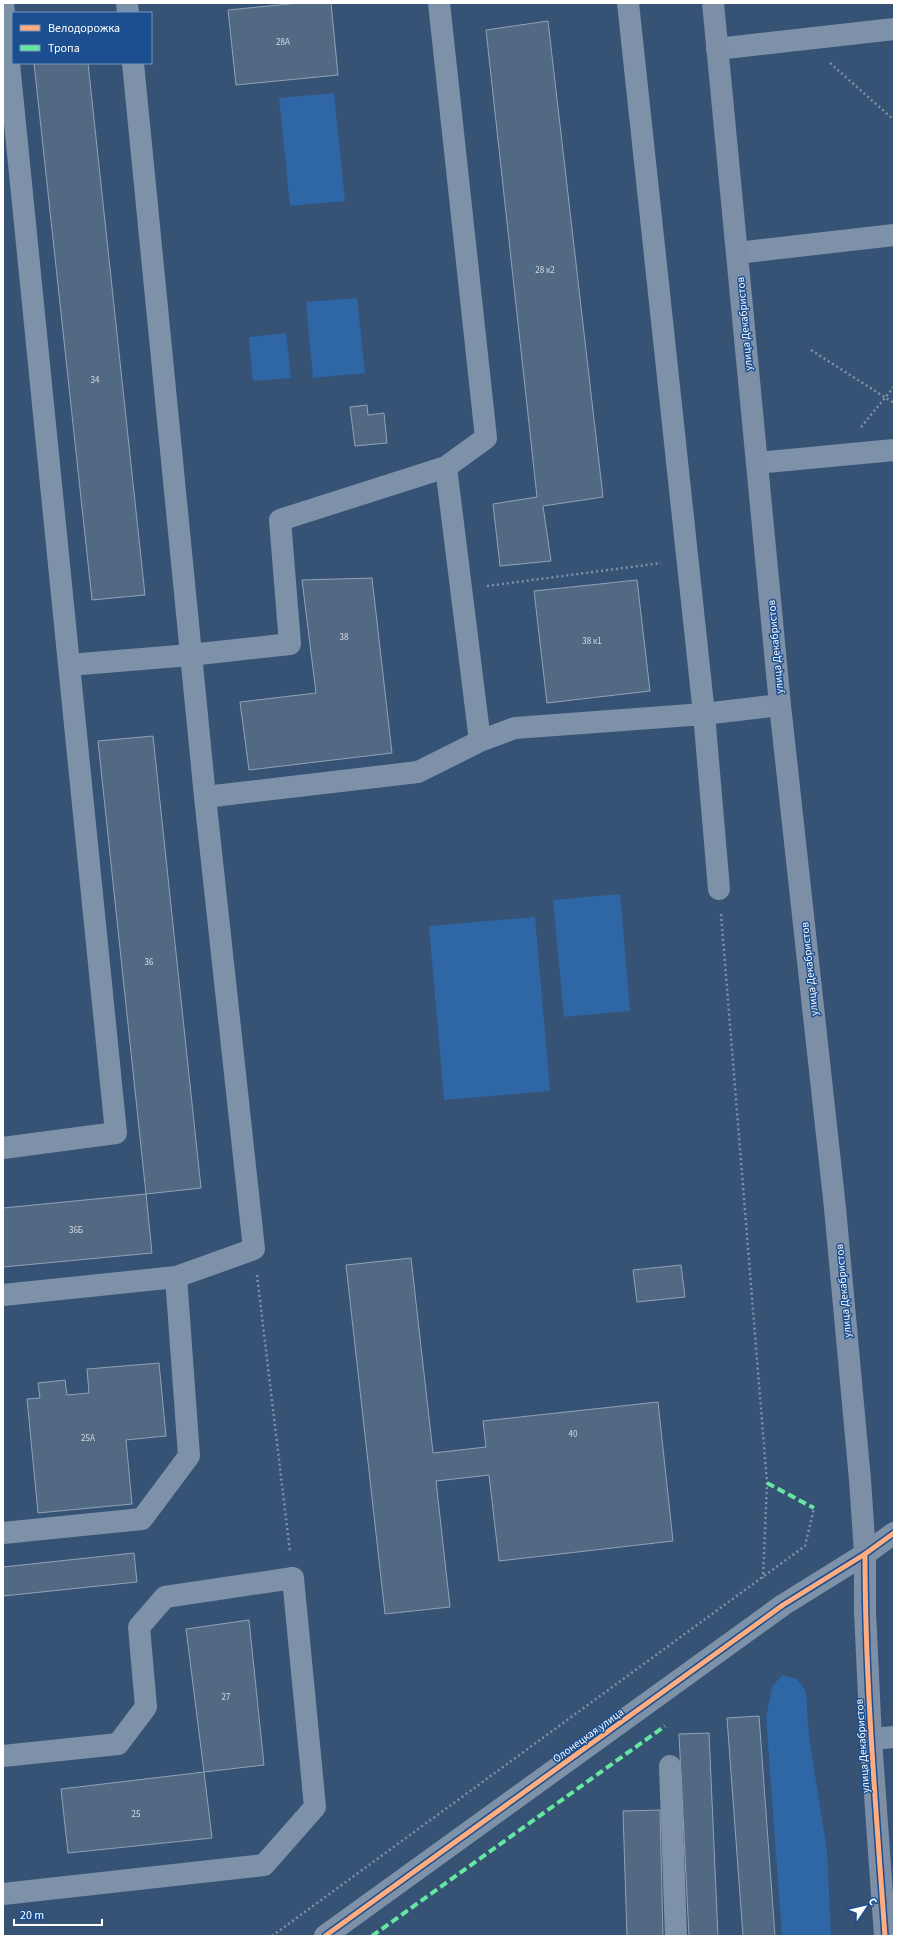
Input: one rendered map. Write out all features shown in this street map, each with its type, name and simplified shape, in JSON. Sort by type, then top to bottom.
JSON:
[{"type":"main road","name":"улица Декабристов","points":[[713,3],[780,705],[835,1208],[860,1480],[865,1554],[865,1612],[871,1739],[886,1936]]},
{"type":"street","points":[[69,665],[190,655],[290,644],[280,520],[446,467],[486,438],[439,3]]},
{"type":"street","points":[[628,3],[704,714],[719,889]]},
{"type":"street","points":[[3,4],[116,1133],[3,1148]]},
{"type":"street","points":[[717,49],[803,38],[894,29]]},
{"type":"street","points":[[3,1295],[176,1277],[254,1249],[190,655],[133,64]]},
{"type":"street","points":[[737,253],[894,235]]},
{"type":"street","points":[[757,463],[894,450]]},
{"type":"street","points":[[446,467],[480,741]]},
{"type":"street","points":[[205,797],[418,772],[480,741],[515,728],[704,714],[780,705]]},
{"type":"street","points":[[3,1533],[142,1519],[188,1456],[176,1277]]},
{"type":"street","name":"Олонецкая улица","points":[[325,1936],[784,1605],[865,1554],[894,1533]]},
{"type":"street","points":[[3,1756],[118,1744],[146,1706],[139,1627],[165,1597],[293,1578],[315,1807],[264,1865],[3,1894]]},
{"type":"street","points":[[871,1739],[894,1737]]},
{"type":"street","points":[[670,1766],[676,1936]]},
{"type":"path","points":[[803,38],[894,120]]},
{"type":"path","points":[[811,350],[894,403]]},
{"type":"path","points":[[836,456],[894,387]]},
{"type":"path","points":[[461,590],[687,560]]},
{"type":"path","points":[[719,889],[767,1483],[764,1578]]},
{"type":"path","points":[[254,1249],[293,1578]]},
{"type":"path","points":[[272,1936],[764,1578],[805,1546],[814,1508]]},
{"type":"shaded area","points":[[334,93],[345,201],[290,206],[279,98]]},
{"type":"shaded area","points":[[357,298],[365,373],[313,378],[306,302]]},
{"type":"shaded area","points":[[286,333],[291,378],[253,381],[249,337]]},
{"type":"shaded area","points":[[620,894],[630,1011],[564,1017],[553,900]]},
{"type":"shaded area","points":[[535,917],[550,1091],[444,1100],[429,926]]},
{"type":"shaded area","points":[[782,1675],[797,1679],[806,1691],[809,1738],[827,1850],[831,1936],[782,1936],[766,1718],[772,1687]]},
{"type":"building","points":[[299,3],[331,3],[338,75],[236,85],[228,10]]},
{"type":"building","points":[[548,21],[603,497],[543,506],[551,561],[500,566],[493,504],[537,497],[486,30]]},
{"type":"building","points":[[34,64],[88,64],[145,595],[92,600]]},
{"type":"building","points":[[367,405],[368,415],[384,413],[387,443],[355,446],[350,407]]},
{"type":"building","points":[[372,578],[392,753],[249,770],[240,702],[316,693],[302,580]]},
{"type":"building","points":[[637,580],[650,691],[547,703],[534,591]]},
{"type":"building","points":[[153,736],[201,1188],[146,1194],[98,741]]},
{"type":"building","points":[[146,1194],[152,1253],[3,1267],[3,1208]]},
{"type":"building","points":[[411,1258],[433,1453],[486,1447],[483,1421],[658,1402],[673,1541],[499,1561],[489,1475],[436,1481],[450,1607],[385,1614],[346,1265]]},
{"type":"building","points":[[681,1265],[685,1297],[637,1302],[633,1270]]},
{"type":"building","points":[[159,1363],[166,1436],[126,1440],[132,1504],[38,1513],[27,1399],[40,1398],[38,1383],[65,1380],[67,1395],[89,1393],[87,1369]]},
{"type":"building","points":[[134,1553],[137,1582],[3,1596],[3,1567]]},
{"type":"building","points":[[249,1620],[264,1765],[204,1772],[186,1629]]},
{"type":"building","points":[[759,1716],[775,1936],[743,1936],[727,1718]]},
{"type":"building","points":[[709,1733],[718,1936],[689,1936],[679,1734]]},
{"type":"building","points":[[204,1772],[212,1838],[68,1853],[61,1789]]},
{"type":"building","points":[[660,1810],[663,1936],[627,1936],[623,1811]]},
{"type":"marked path","points":[[767,1483],[814,1508]]},
{"type":"marked path","points":[[372,1936],[665,1726]]},
{"type":"cycle path","points":[[325,1936],[783,1605],[865,1554],[894,1533]]},
{"type":"cycle path","points":[[865,1554],[865,1602],[869,1698],[885,1936]]}]
